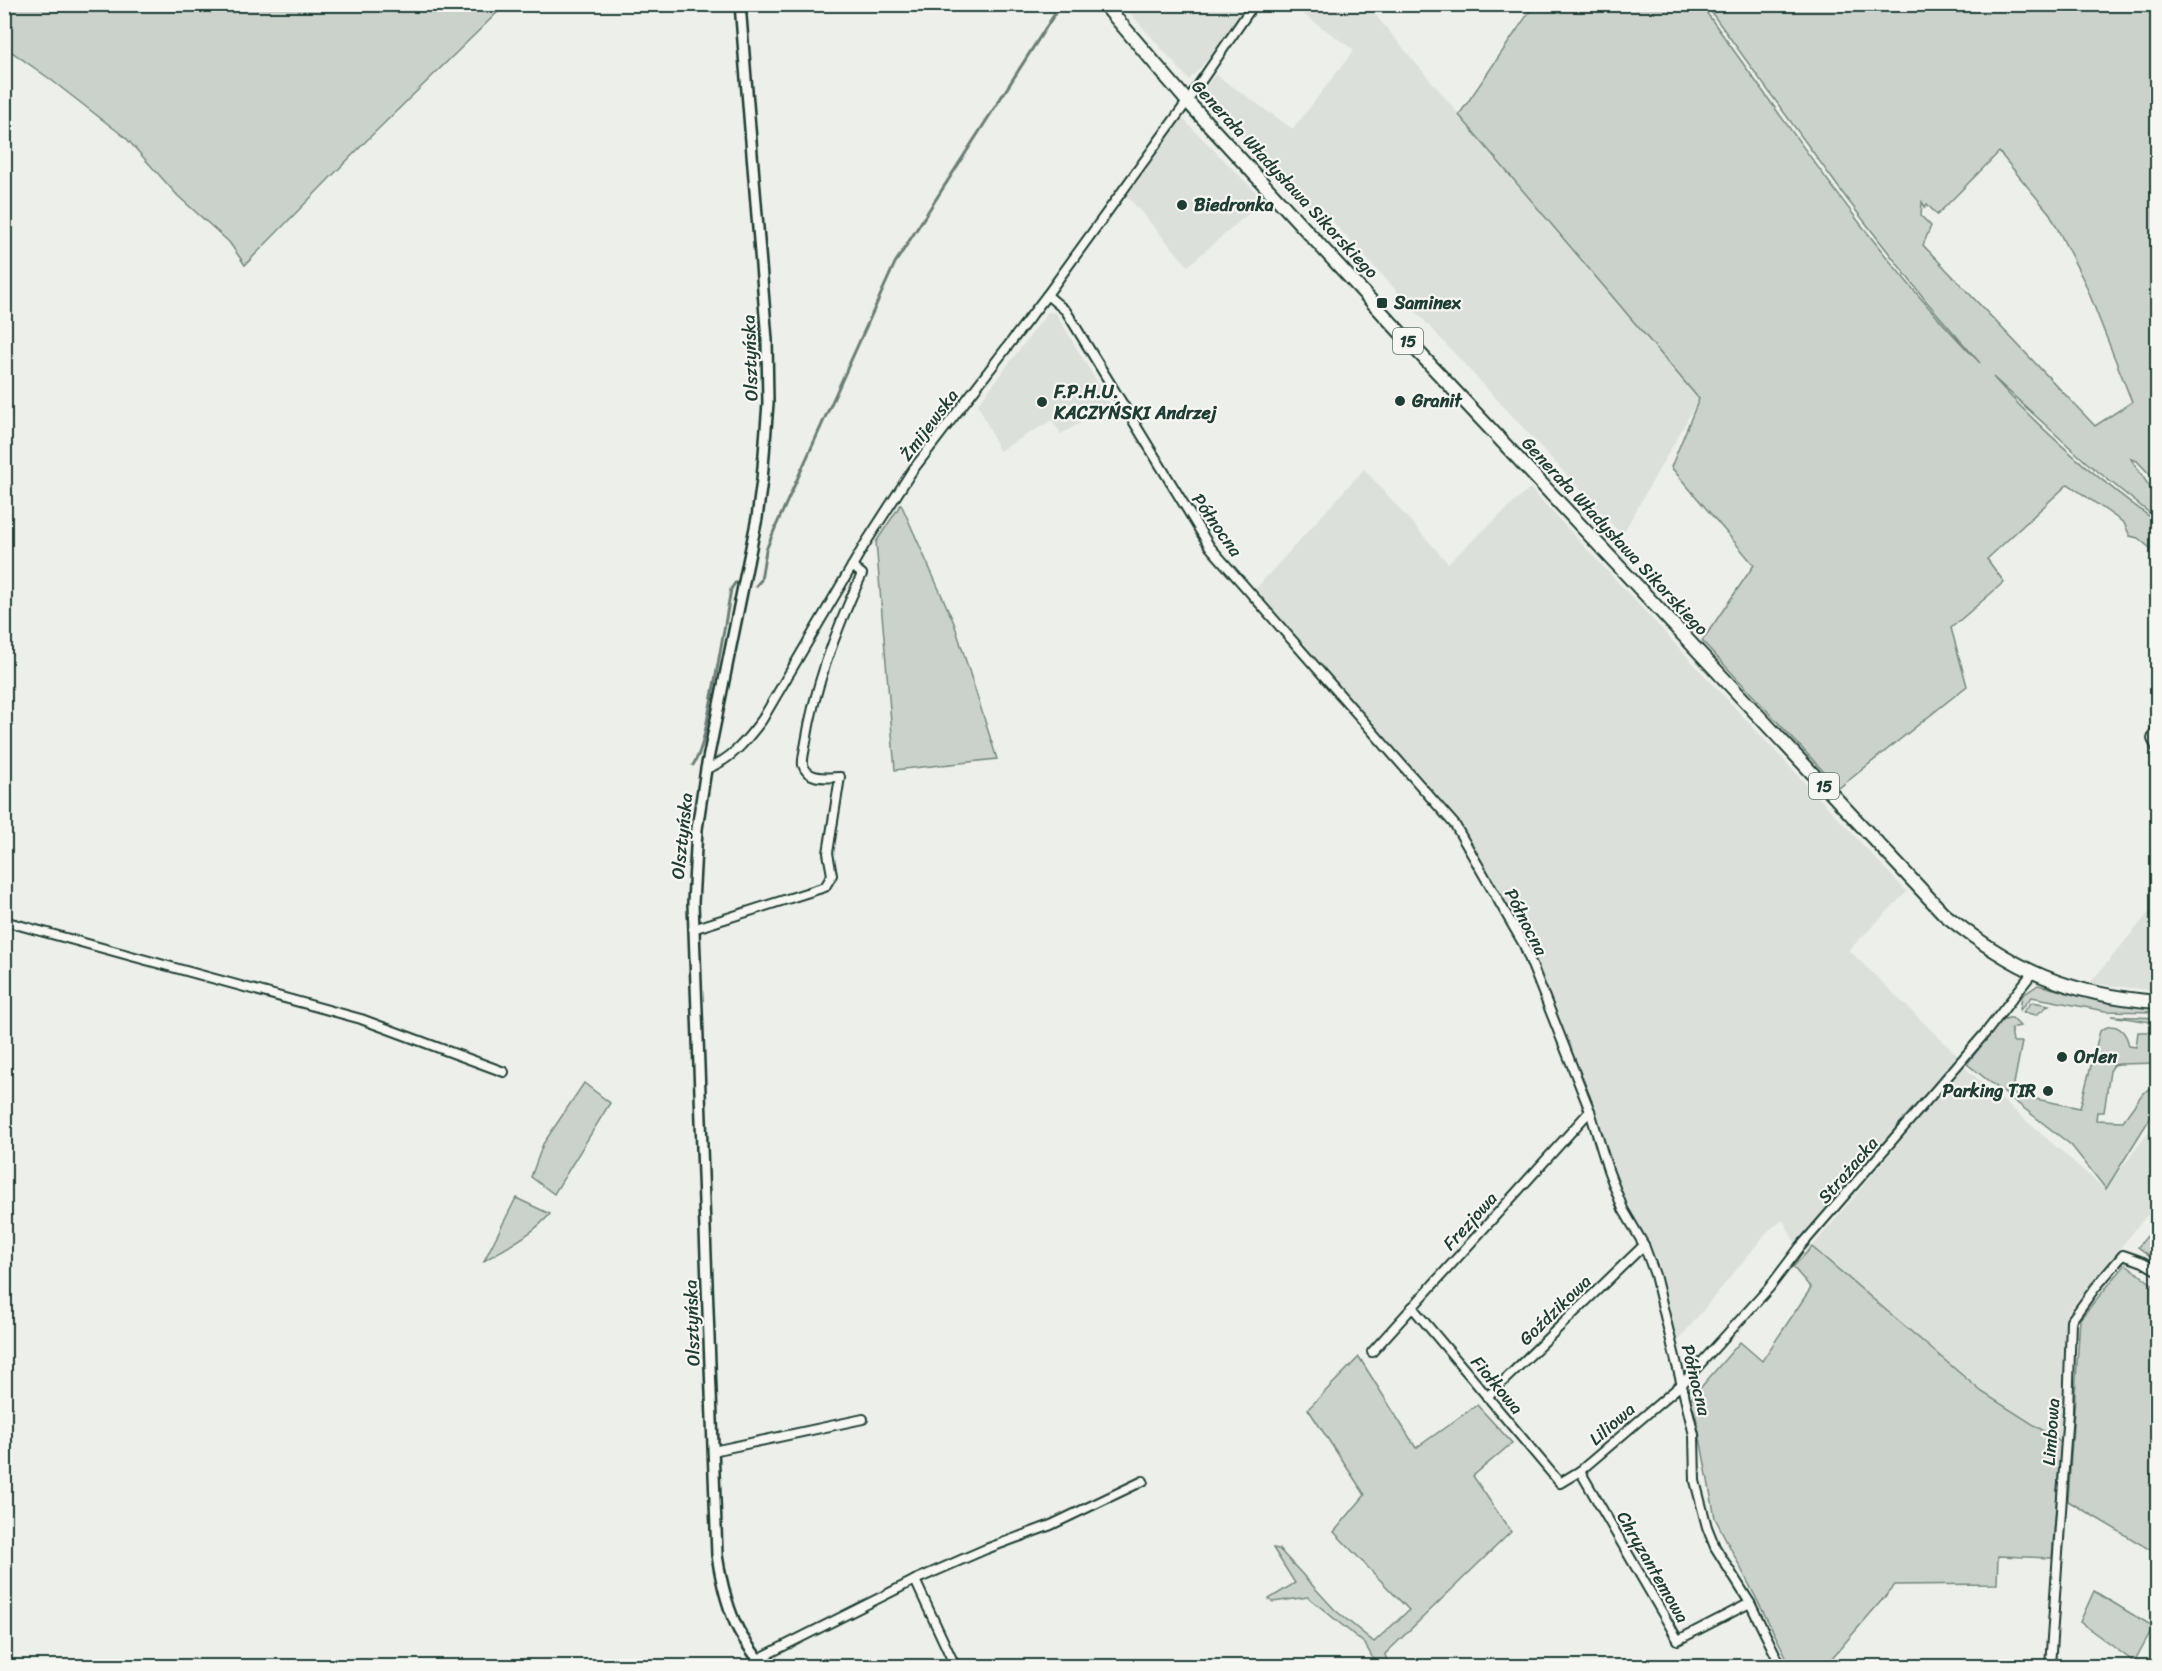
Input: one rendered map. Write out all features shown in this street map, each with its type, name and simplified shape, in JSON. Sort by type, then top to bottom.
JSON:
[{"type":"main road","name":"Generała Władysława Sikorskiego","points":[[1104,4],[1187,101],[1409,342],[1944,914],[1979,941],[2034,972],[2081,990],[2109,997],[2157,1002]]},
{"type":"street","name":"Olsztyńska","points":[[740,4],[767,339],[768,403],[757,518],[706,769],[694,861],[693,929],[717,1555],[729,1607],[739,1632],[760,1663]]},
{"type":"street","name":"Żmijewska","points":[[706,769],[730,757],[746,742],[762,720],[852,566],[912,471],[1047,295],[1254,4]]},
{"type":"street","name":"Północna","points":[[1047,295],[1066,311],[1210,547],[1455,825],[1529,955],[1590,1111],[1623,1209],[1644,1245],[1655,1275],[1694,1434],[1696,1489],[1707,1527],[1715,1547],[1750,1603],[1781,1666]]},
{"type":"street","points":[[693,929],[825,887],[832,875],[828,853],[840,777],[817,778],[807,772],[803,764],[808,730],[823,674],[862,574],[852,566]]},
{"type":"street","points":[[2157,724],[2152,739],[2157,752]]},
{"type":"street","points":[[4,921],[361,1019],[504,1072]]},
{"type":"street","name":"Strażacka","points":[[1682,1384],[1780,1275],[1800,1247],[1987,1031],[2034,972]]},
{"type":"street","name":"Frezjowa","points":[[1372,1352],[1590,1111]]},
{"type":"street","name":"Goździkowa","points":[[1487,1396],[1644,1245]]},
{"type":"street","name":"Limbowa","points":[[2050,1666],[2068,1412],[2071,1321],[2123,1255],[2143,1262],[2157,1271]]},
{"type":"street","name":"Fiołkowa","points":[[1412,1307],[1560,1483]]},
{"type":"street","name":"Liliowa","points":[[1560,1483],[1580,1471],[1682,1384]]},
{"type":"street","points":[[713,1451],[863,1419]]},
{"type":"street","name":"Chryzantemowa","points":[[1580,1471],[1678,1640],[1750,1603]]},
{"type":"street","points":[[760,1663],[915,1580],[986,1549],[1051,1525],[1143,1481]]},
{"type":"street","points":[[915,1580],[955,1666]]},
{"type":"shaded area","points":[[5,4],[505,5],[370,137],[245,265],[229,242],[178,196],[126,138],[5,47]]},
{"type":"shaded area","points":[[1247,4],[1248,5],[1189,80],[1123,5]]},
{"type":"shaded area","points":[[1290,5],[1367,5],[1699,399],[1622,535],[1322,210],[1308,207],[1201,93],[1215,74],[1293,129],[1354,50]]},
{"type":"shaded area","points":[[1534,5],[1701,5],[1869,235],[1941,322],[1980,363],[1926,301],[1847,199],[1706,5],[2157,5],[2157,482],[2137,461],[2131,459],[2157,498],[2157,519],[2086,462],[1993,377],[2071,454],[2157,522],[2157,554],[2138,538],[2130,536],[2124,523],[2068,484],[1987,559],[2004,582],[1951,628],[1967,686],[1839,788],[1702,641],[1754,565],[1671,467],[1699,399],[1459,115]],"holes":[[[1999,152],[2050,214],[2085,283],[2132,402],[2095,426],[1923,245],[1931,226],[1921,216],[1922,202],[1925,207],[1927,204],[1937,215]]]},
{"type":"shaded area","points":[[1182,118],[1264,200],[1188,266],[1127,196]]},
{"type":"shaded area","points":[[1048,312],[1056,313],[1111,406],[1061,434],[1052,420],[999,451],[978,404]]},
{"type":"shaded area","points":[[1364,469],[1448,563],[1530,488],[1907,892],[1849,950],[1958,1056],[1799,1241],[1794,1241],[1783,1220],[1769,1230],[1676,1343],[1659,1264],[1619,1188],[1580,1076],[1530,951],[1464,831],[1249,596]]},
{"type":"shaded area","points":[[901,504],[954,623],[997,759],[895,770],[876,542]]},
{"type":"shaded area","points":[[2157,903],[2157,991],[2090,983]]},
{"type":"shaded area","points":[[2038,985],[2094,999],[2157,1007],[2157,1012],[2105,1011],[2032,997],[2020,1010],[2022,996]]},
{"type":"shaded area","points":[[2032,1002],[2049,1005],[2036,1015],[2023,1012]]},
{"type":"shaded area","points":[[2111,1016],[2157,1018],[2157,1023]]},
{"type":"shaded area","points":[[2012,1018],[2020,1026],[2011,1028],[2013,1042],[2022,1042],[2012,1094],[2080,1108],[2100,1031],[2110,1026],[2119,1028],[2128,1040],[2129,1046],[2136,1047],[2138,1032],[2157,1032],[2157,1063],[2119,1064],[2114,1065],[2110,1071],[2104,1112],[2097,1112],[2096,1120],[2123,1121],[2143,1093],[2157,1085],[2157,1107],[2106,1189],[2071,1145],[1967,1064],[2000,1021]]},
{"type":"shaded area","points":[[1963,1066],[2105,1189],[2157,1122],[2157,1203],[2068,1312],[2061,1442],[1982,1392],[1812,1247]]},
{"type":"shaded area","points":[[584,1083],[610,1103],[554,1194],[531,1177],[543,1144]]},
{"type":"shaded area","points":[[516,1198],[550,1214],[527,1234],[484,1261]]},
{"type":"shaded area","points":[[2157,1224],[2157,1261],[2138,1247]]},
{"type":"shaded area","points":[[1812,1247],[1982,1392],[2061,1442],[2052,1558],[1998,1556],[1997,1584],[1895,1585],[1825,1666],[1791,1666],[1715,1518],[1696,1416],[1690,1400],[1740,1342],[1762,1361],[1811,1288],[1793,1267]]},
{"type":"shaded area","points":[[2126,1264],[2157,1288],[2157,1554],[2068,1501],[2080,1319]]},
{"type":"shaded area","points":[[1359,1357],[1416,1448],[1477,1405],[1512,1443],[1473,1476],[1511,1532],[1385,1654],[1388,1666],[1377,1666],[1365,1644],[1308,1597],[1273,1602],[1269,1599],[1295,1583],[1273,1548],[1279,1549],[1335,1610],[1374,1642],[1409,1610],[1334,1532],[1365,1495],[1308,1409]]},
{"type":"shaded area","points":[[2094,1591],[2153,1627],[2134,1662],[2080,1622]]},
{"type":"waterway","points":[[756,586],[761,580],[766,550],[776,526],[895,263],[1061,4]]},
{"type":"waterway","points":[[693,765],[705,733],[731,589],[735,583],[738,583]]},
{"type":"place","name":"Biedronka","points":[[1182,205]]},
{"type":"place","name":"Saminex","points":[[1382,303]]},
{"type":"place","name":"Granit","points":[[1400,401]]},
{"type":"place","name":"F.P.H.U. KACZYŃSKI Andrzej","points":[[1042,402]]},
{"type":"place","name":"Orlen","points":[[2062,1057]]},
{"type":"place","name":"Parking TIR","points":[[2048,1091]]}]
